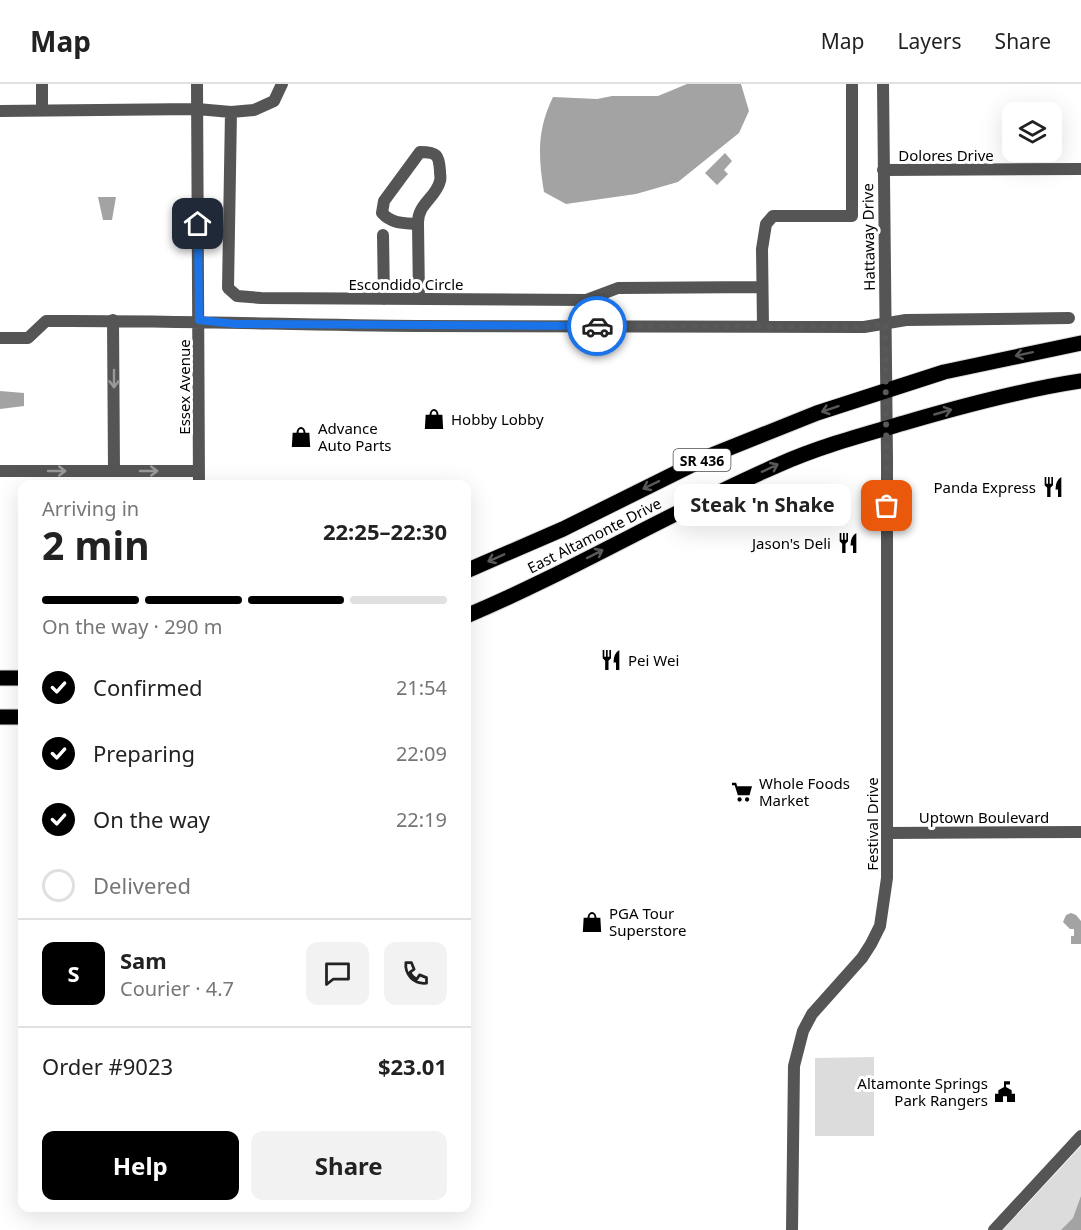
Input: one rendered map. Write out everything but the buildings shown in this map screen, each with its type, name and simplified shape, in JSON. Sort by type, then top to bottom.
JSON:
[{"type":"main road","name":"East Altamonte Drive","points":[[471,569],[563,529],[712,455],[817,413],[944,372],[1081,343]]},
{"type":"main road","name":"East Altamonte Drive","points":[[471,614],[507,599],[697,502],[780,464],[886,428],[967,405],[1053,385],[1081,381]]},
{"type":"main road","points":[[0,678],[18,678]]},
{"type":"main road","points":[[0,717],[18,717]]},
{"type":"street","points":[[42,84],[42,111]]},
{"type":"street","name":"Essex Avenue","points":[[197,84],[199,480]]},
{"type":"street","points":[[0,111],[197,109],[231,112],[254,110],[274,101],[282,84]]},
{"type":"street","points":[[763,326],[762,249],[766,224],[772,216],[852,216],[852,84]]},
{"type":"street","name":"Hattaway Drive","points":[[883,84],[885,390]]},
{"type":"street","name":"Escondido Circle","points":[[231,112],[228,288],[237,296],[586,300],[618,288],[762,287]]},
{"type":"street","points":[[418,224],[388,220],[382,213],[384,201],[420,153],[426,152],[436,154],[439,158],[440,181],[420,210],[418,224],[419,299]]},
{"type":"street","name":"Dolores Drive","points":[[883,170],[1081,169]]},
{"type":"street","points":[[383,235],[384,299]]},
{"type":"street","points":[[0,338],[28,338],[46,321],[199,320],[271,324],[864,327],[906,320],[1069,318]]},
{"type":"street","points":[[113,320],[114,471]]},
{"type":"street","name":"Festival Drive","points":[[792,1230],[794,1066],[803,1031],[812,1014],[862,958],[880,926],[887,878],[885,390]]},
{"type":"street","points":[[0,471],[199,471]]},
{"type":"street","name":"Uptown Boulevard","points":[[887,832],[1081,832]]},
{"type":"street","points":[[994,1230],[1081,1136]]},
{"type":"shaded area","points":[[687,84],[741,84],[749,111],[739,133],[678,182],[636,194],[566,204],[544,192],[540,143],[544,121],[553,97],[597,99],[612,96],[658,96]]},
{"type":"shaded area","points":[[725,153],[732,161],[724,170],[728,174],[717,185],[705,173]]},
{"type":"shaded area","points":[[98,197],[116,197],[112,220],[103,220]]},
{"type":"shaded area","points":[[0,391],[24,393],[24,406],[0,409]]},
{"type":"shaded area","points":[[1071,913],[1081,921],[1081,944],[1071,944],[1074,929],[1070,929],[1063,922],[1066,915]]},
{"type":"shaded area","points":[[874,1057],[874,1136],[815,1136],[815,1058]]},
{"type":"shaded area","points":[[1081,1146],[1081,1230],[1003,1230]]},
{"type":"shaded area","points":[[1081,1196],[1081,1230],[1061,1230],[1073,1218]]},
{"type":"way so far","points":[[597,326],[864,327],[885,324],[887,506]]},
{"type":"place","name":"Hobby Lobby","points":[[434,419]]},
{"type":"place","name":"Advance Auto Parts","points":[[301,437]]},
{"type":"place","name":"Panda Express","points":[[1053,487]]},
{"type":"place","name":"Steak 'n Shake","points":[[887,506]]},
{"type":"place","name":"Jason's Deli","points":[[848,543]]},
{"type":"place","name":"Pei Wei","points":[[611,660]]},
{"type":"place","name":"Whole Foods Market","points":[[742,792]]},
{"type":"place","name":"PGA Tour Superstore","points":[[592,922]]},
{"type":"place","name":"Altamonte Springs Park Rangers","points":[[1005,1092]]},
{"type":"route","points":[[198,224],[199,320],[236,324],[597,326]]}]
